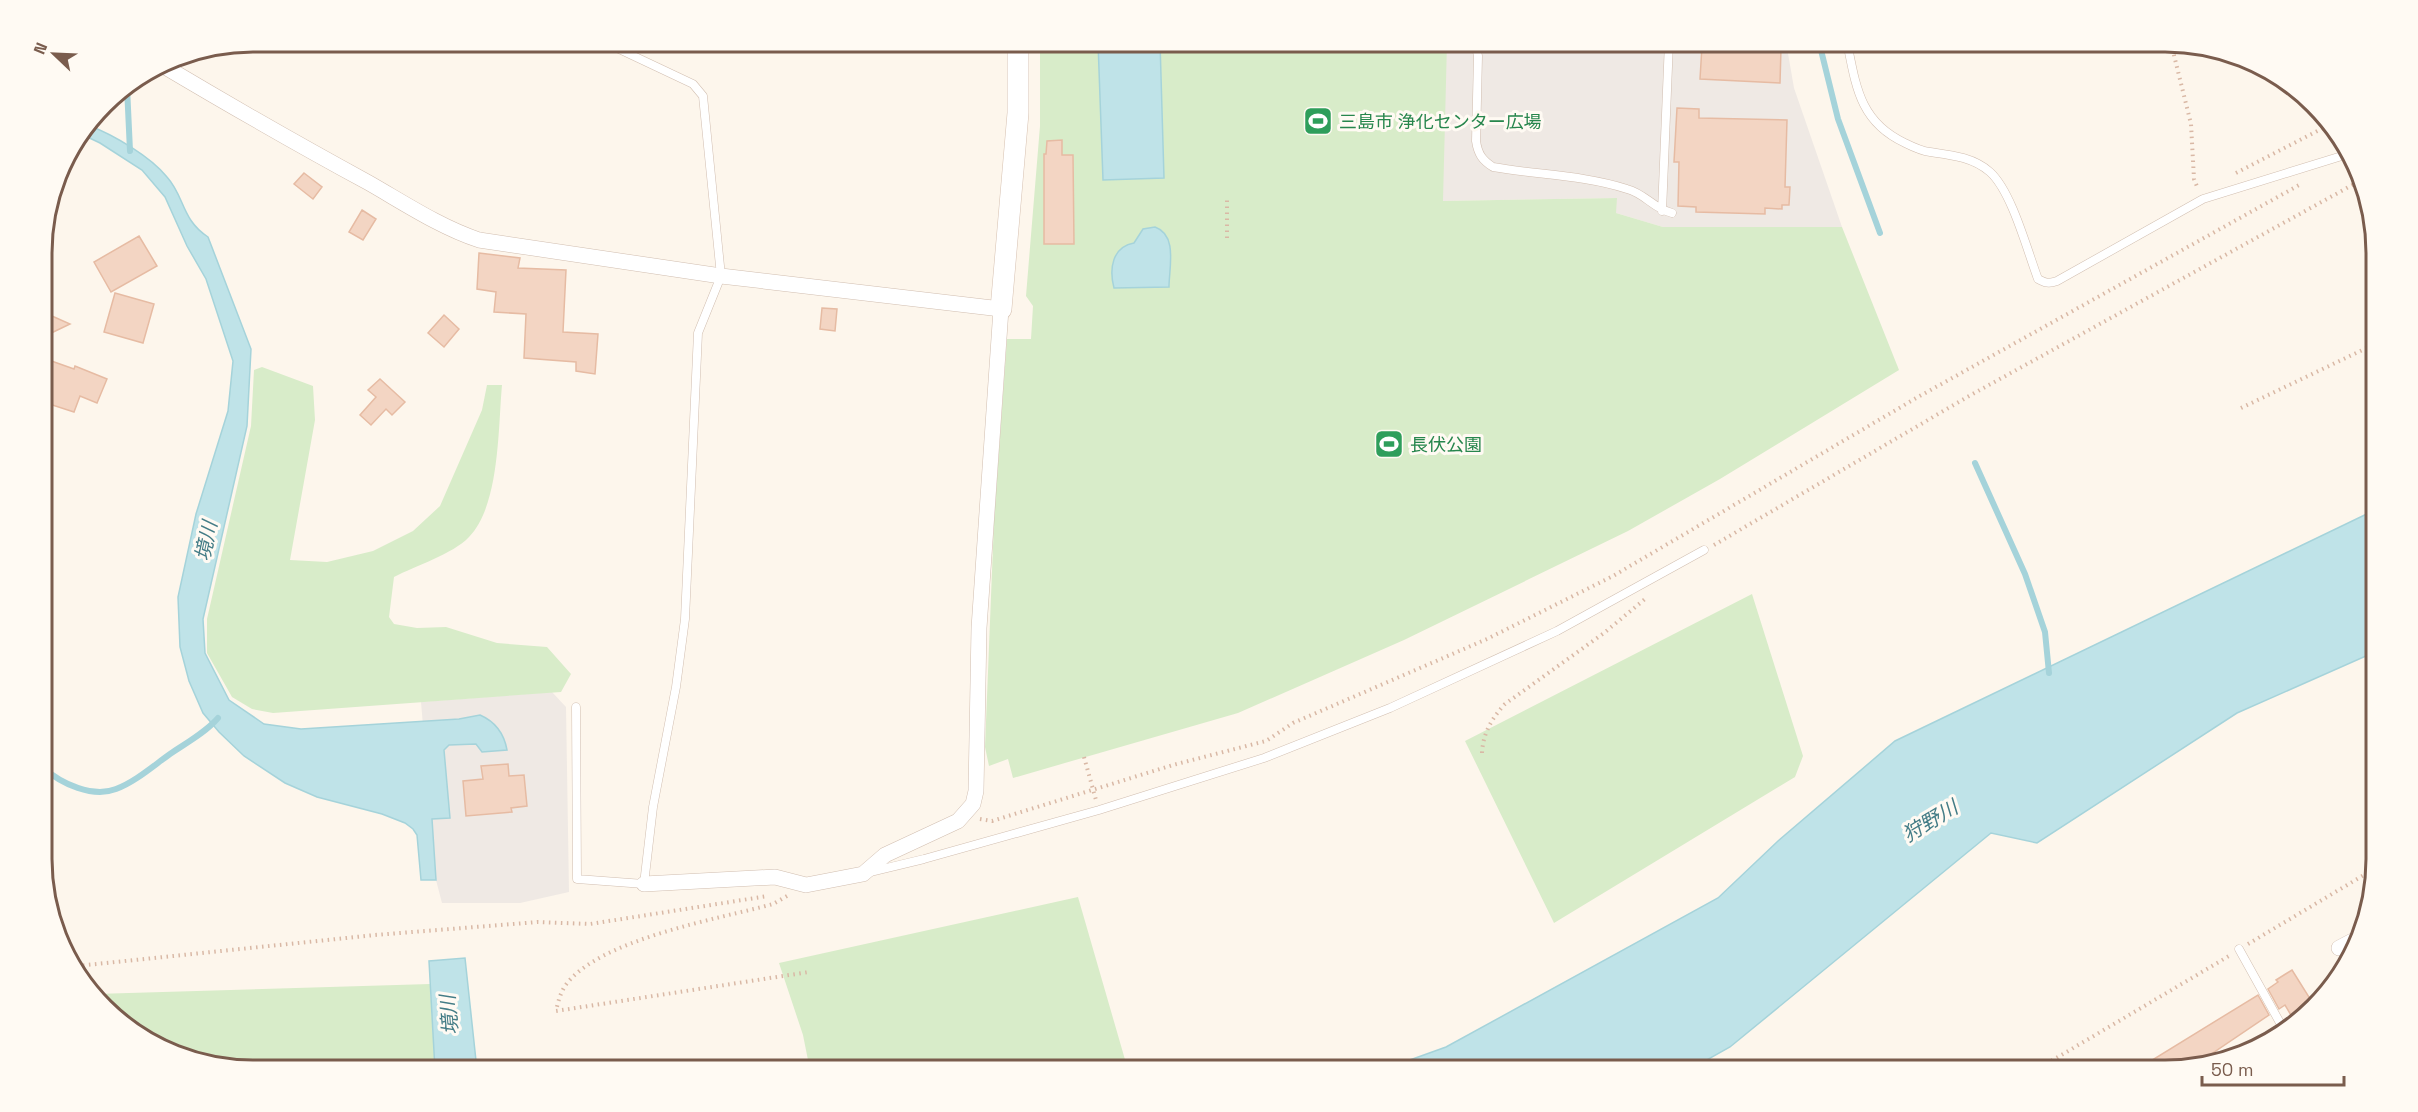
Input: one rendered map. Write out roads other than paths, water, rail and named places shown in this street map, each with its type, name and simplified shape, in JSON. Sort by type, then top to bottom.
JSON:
[{"type":"street","points":[[644,884],[775,877],[806,885],[863,873],[885,855],[958,821],[974,804],[979,628],[1001,309],[1018,113],[1018,53]]},
{"type":"street","points":[[171,71],[253,119],[461,234],[479,240],[721,276],[1001,309]]},
{"type":"street","points":[[2339,948],[2346,945]]},
{"type":"lane","points":[[1477,52],[1476,141],[1478,154],[1485,162],[1492,167],[1585,178],[1630,190],[1641,195],[1662,211],[1672,213]]},
{"type":"lane","points":[[1662,211],[1669,52]]},
{"type":"lane","points":[[1849,52],[1854,77],[1868,113],[1875,124],[1893,138],[1917,149],[1956,155],[1982,165],[1992,174],[2010,203],[2038,279],[2050,284],[2204,199],[2341,156]]},
{"type":"lane","points":[[576,707],[577,879],[644,884],[652,807],[676,687],[685,619],[698,333],[721,276],[703,96],[693,84],[627,53]]},
{"type":"lane","points":[[863,873],[924,859],[1099,810],[1264,758],[1390,708],[1557,631],[1704,550]]},
{"type":"lane","points":[[2239,949],[2277,1025]]},
{"type":"water","points":[[1098,53],[1160,53],[1164,178],[1103,180]]},
{"type":"water","name":"境川","points":[[96,129],[142,154],[160,169],[173,185],[193,223],[208,237],[251,349],[247,426],[203,619],[205,653],[229,700],[264,724],[301,729],[459,719],[480,715],[491,721],[504,738],[507,750],[482,752],[476,744],[449,745],[444,750],[450,818],[432,819],[436,880],[421,880],[417,835],[405,823],[382,814],[317,797],[285,783],[244,756],[203,713],[189,681],[180,647],[178,597],[196,514],[228,411],[233,361],[206,279],[187,246],[165,197],[142,170],[89,138]]},
{"type":"water","points":[[1155,227],[1162,231],[1170,244],[1169,287],[1114,288],[1112,266],[1117,254],[1127,245],[1134,243],[1143,229]]},
{"type":"water","name":"狩野川","points":[[2366,514],[2366,656],[2237,713],[2037,843],[1991,833],[1730,1047],[1708,1059],[1412,1059],[1446,1047],[1718,898],[1778,841],[1895,741]]},
{"type":"water","name":"境川","points":[[465,958],[476,1060],[434,1060],[429,961]]},
{"type":"waterway","points":[[1822,52],[1838,119],[1880,233]]},
{"type":"waterway","points":[[127,97],[130,151]]},
{"type":"waterway","points":[[1975,463],[2025,574],[2045,632],[2049,673]]},
{"type":"waterway","points":[[52,775],[68,784],[88,791],[116,789],[144,773],[201,733],[218,718]]},
{"type":"place","name":"三島市 浄化センター広場","points":[[1318,121]]},
{"type":"place","name":"長伏公園","points":[[1389,444]]}]
